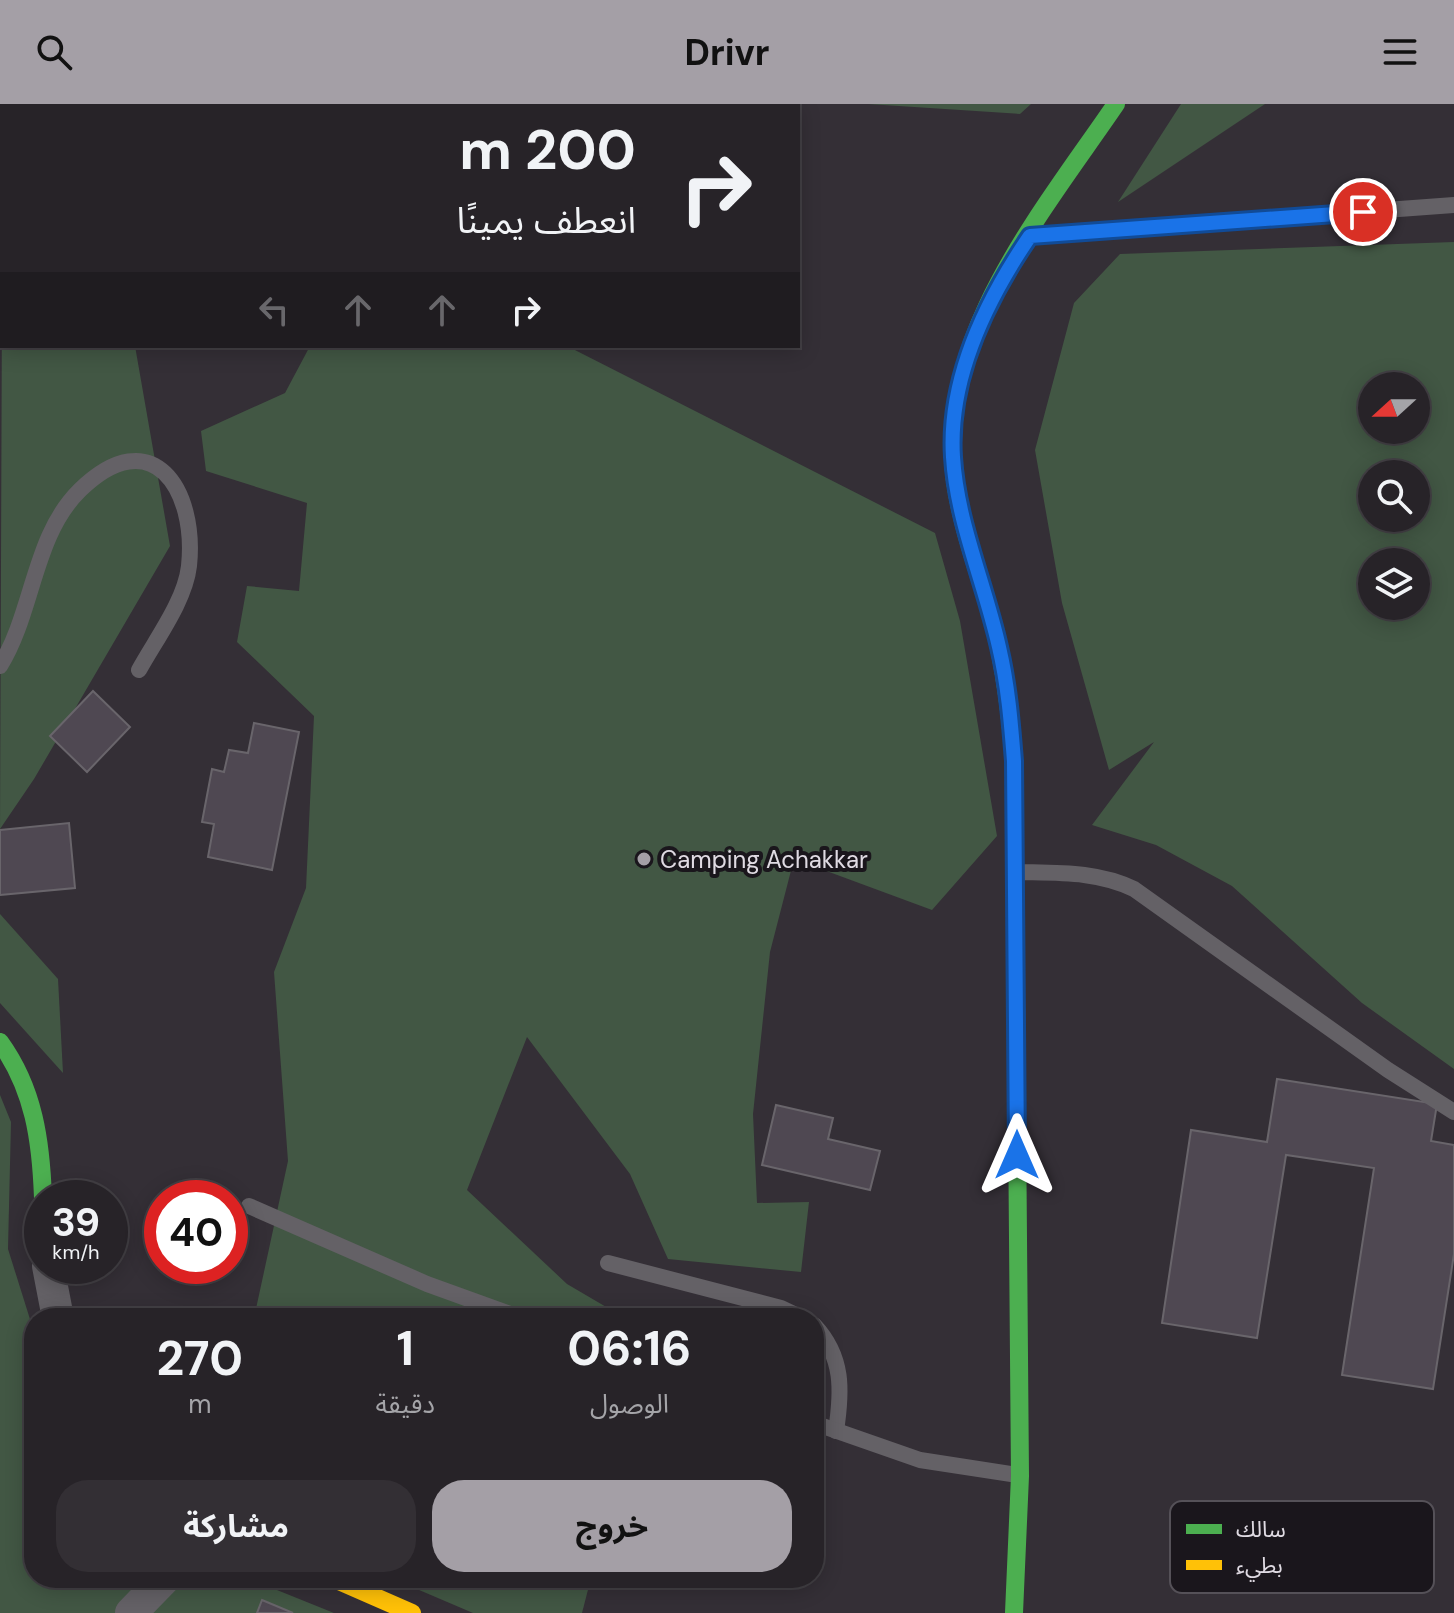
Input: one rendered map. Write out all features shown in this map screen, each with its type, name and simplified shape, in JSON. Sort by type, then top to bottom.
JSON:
[{"type":"street","points":[[1014,1613],[1020,1476],[1015,872],[1010,700],[999,645],[960,500],[953,457],[954,430],[962,378],[978,330],[1008,268],[1116,104]]},
{"type":"street","points":[[0,1042],[24,1081],[35,1115],[41,1180]]},
{"type":"street","points":[[51,1284],[56,1308]]},
{"type":"street","points":[[131,1613],[155,1588]]},
{"type":"street","points":[[355,1588],[412,1613]]},
{"type":"lane","points":[[1030,236],[1454,205]]},
{"type":"lane","points":[[0,666],[22,620],[55,523],[68,504],[101,474],[128,463],[146,462],[164,471],[178,485],[185,507],[189,567],[179,594],[139,670]]},
{"type":"lane","points":[[1015,872],[1112,878],[1134,889],[1388,1070],[1454,1112]]},
{"type":"lane","points":[[249,1206],[427,1284],[493,1308]]},
{"type":"lane","points":[[608,1263],[781,1308]]},
{"type":"lane","points":[[824,1336],[839,1365],[842,1395],[836,1431]]},
{"type":"lane","points":[[824,1427],[920,1460],[1020,1476]]},
{"type":"green space","points":[[868,104],[1031,104],[1020,114]]},
{"type":"green space","points":[[1181,104],[1265,104],[1118,202]]},
{"type":"green space","points":[[1454,242],[1454,1069],[1362,1003],[1232,886],[1156,845],[1092,825],[1154,742],[1109,770],[1062,603],[1035,450],[1074,303],[1120,254]]},
{"type":"green space","points":[[2,348],[135,348],[170,546],[34,779],[0,829]]},
{"type":"green space","name":"Camping Achakkar","points":[[309,348],[571,348],[935,533],[960,621],[997,836],[932,910],[794,859],[770,952],[753,1114],[757,1203],[809,1202],[801,1272],[668,1259],[630,1174],[527,1037],[467,1190],[567,1284],[608,1308],[256,1308],[288,1161],[274,972],[306,888],[314,716],[237,642],[247,586],[299,591],[307,503],[206,471],[201,431],[285,393]]},
{"type":"green space","points":[[0,914],[58,979],[63,1073],[0,1003]]},
{"type":"green space","points":[[0,1095],[11,1122],[8,1249],[26,1308],[24,1308],[24,1588],[272,1588],[334,1613],[0,1613]]},
{"type":"green space","points":[[414,1588],[588,1588],[582,1613],[473,1613]]},
{"type":"building","points":[[93,691],[130,727],[87,772],[50,736]]},
{"type":"building","points":[[254,723],[299,732],[272,870],[208,857],[214,824],[202,822],[212,769],[224,772],[229,750],[248,753]]},
{"type":"building","points":[[69,823],[75,888],[0,895],[0,830]]},
{"type":"building","points":[[1277,1079],[1437,1104],[1431,1141],[1454,1145],[1454,1254],[1433,1389],[1342,1375],[1374,1168],[1286,1155],[1257,1338],[1162,1323],[1191,1130],[1267,1142]]},
{"type":"building","points":[[776,1105],[833,1118],[828,1139],[880,1151],[870,1190],[762,1165]]},
{"type":"building","points":[[262,1600],[293,1613],[257,1613]]},
{"type":"traffic: fast","points":[[1014,761],[997,640],[958,499],[953,429],[961,378],[977,328],[1000,280],[1056,189],[1116,104]]},
{"type":"traffic: fast","points":[[0,1042],[21,1078],[34,1116],[42,1180]]},
{"type":"traffic: fast","points":[[1014,1613],[1020,1476],[1017,1118]]},
{"type":"traffic: slow","points":[[1014,761],[1017,1118]]},
{"type":"traffic: slow","points":[[355,1588],[412,1613]]},
{"type":"place","name":"Camping Achakkar","points":[[644,859]]},
{"type":"route","points":[[1017,1155],[1014,761],[1010,700],[999,645],[960,500],[953,457],[954,416],[962,378],[978,330],[1008,268],[1030,236],[1363,212]]}]
